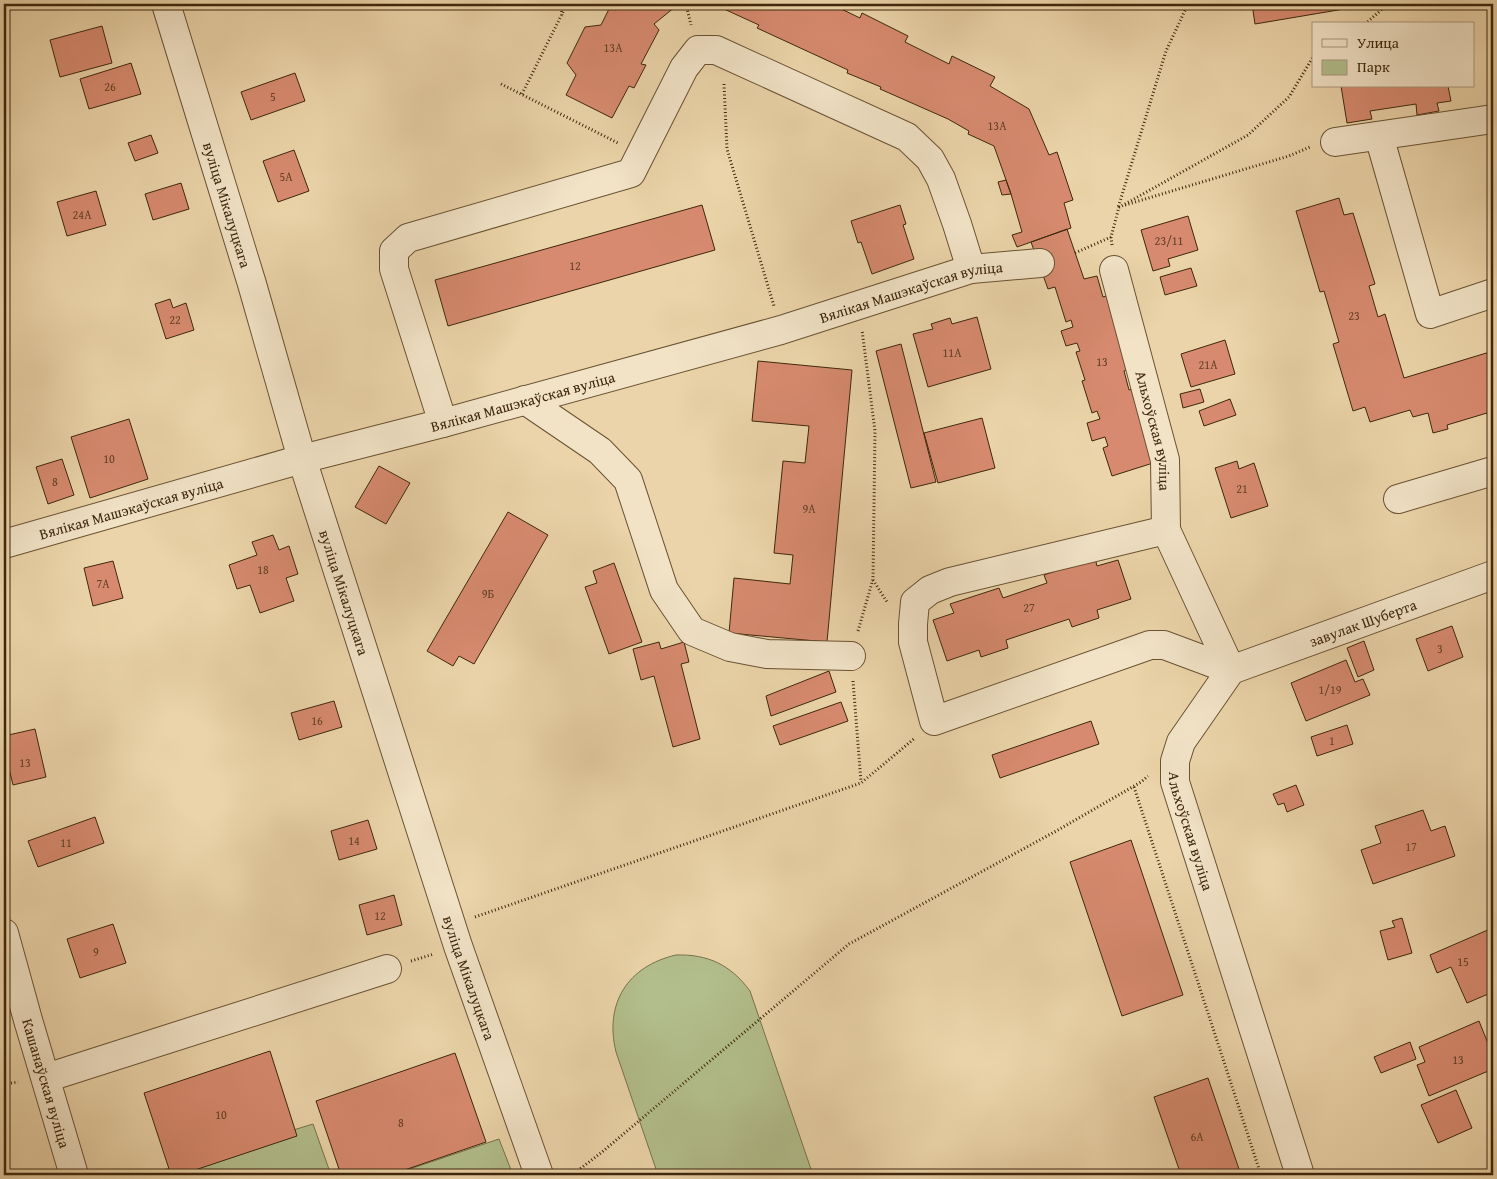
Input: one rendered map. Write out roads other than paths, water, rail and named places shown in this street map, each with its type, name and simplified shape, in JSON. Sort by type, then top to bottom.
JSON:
[{"type":"street","name":"вуліца Мікалуцкага","points":[[166,4],[252,284],[302,459],[458,946],[539,1175]]},
{"type":"street","points":[[443,423],[394,269],[394,251],[408,238],[631,173],[684,68],[698,50],[716,50],[907,138],[930,159],[941,179],[971,269]]},
{"type":"street","points":[[1335,142],[1493,119]]},
{"type":"street","points":[[1380,136],[1430,314],[1493,293]]},
{"type":"street","name":"Вялікая Машэкаўская вуліца","points":[[4,544],[302,459],[443,423],[781,330],[971,269],[1040,264]]},
{"type":"street","name":"Альхоўская вуліца","points":[[1114,270],[1165,460],[1166,530],[1231,670],[1181,742],[1175,761],[1175,782],[1300,1175]]},
{"type":"street","points":[[525,400],[600,451],[628,480],[664,590],[692,631],[730,647],[766,654],[851,656]]},
{"type":"street","points":[[1398,499],[1493,471]]},
{"type":"street","points":[[1166,530],[950,582],[930,590],[915,602],[913,642],[934,721],[1150,645],[1164,645],[1231,670]]},
{"type":"street","name":"завулак Шуберта","points":[[1231,670],[1493,575]]},
{"type":"street","name":"Кашанаўская вуліца","points":[[4,933],[74,1175]]},
{"type":"street","points":[[46,1078],[388,969]]}]
